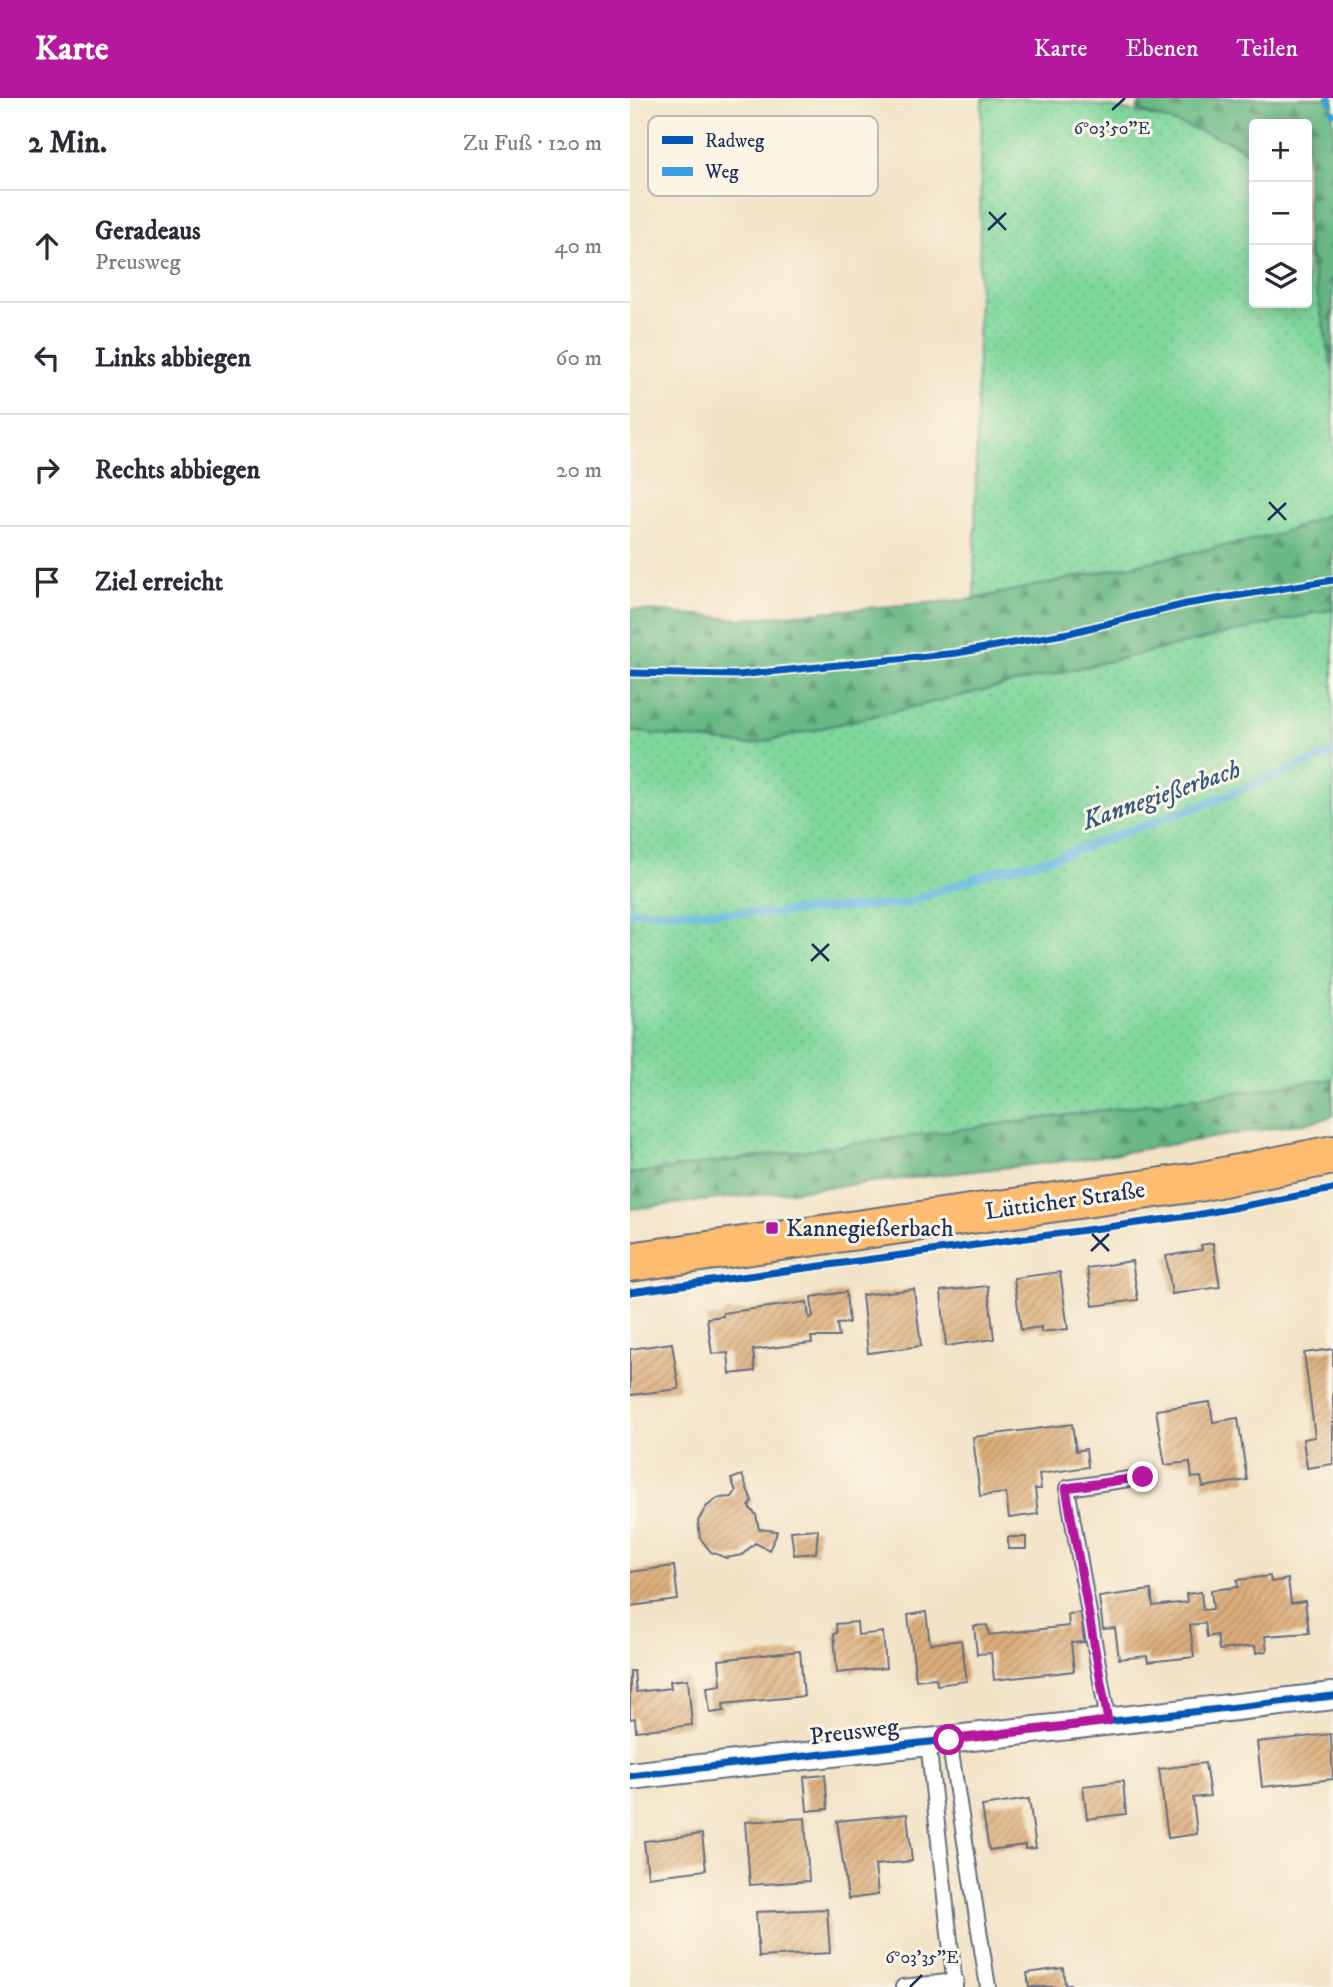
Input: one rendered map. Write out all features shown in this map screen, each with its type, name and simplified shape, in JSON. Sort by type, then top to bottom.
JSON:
[{"type":"main road","name":"Lütticher Straße","points":[[630,1262],[1198,1182],[1333,1155]]},
{"type":"street","name":"Preusweg","points":[[630,1776],[1333,1696]]},
{"type":"lane","points":[[1108,1721],[1066,1488],[1143,1477]]},
{"type":"lane","points":[[903,1987],[955,1984],[938,1741]]},
{"type":"lane","points":[[938,1741],[988,1987]]},
{"type":"green space","points":[[982,98],[1034,99],[1111,107],[1161,118],[1238,147],[1249,154],[1249,308],[1312,308],[1312,268],[1333,372],[1333,512],[1280,534],[974,599]]},
{"type":"green space","points":[[1142,98],[1333,98],[1333,372],[1312,268],[1312,119],[1249,119],[1249,153],[1235,143],[1137,110]]},
{"type":"green space","points":[[1333,512],[1333,609],[749,745],[630,731],[630,609],[739,619],[974,599],[1280,534]]},
{"type":"green space","points":[[1333,609],[1333,1079],[630,1174],[630,731],[749,745]]},
{"type":"green space","points":[[1333,1079],[1333,1116],[1315,1121],[1082,1159],[630,1209],[630,1174]]},
{"type":"building","points":[[1213,1243],[1220,1287],[1172,1294],[1166,1256],[1202,1250],[1201,1245]]},
{"type":"building","points":[[1132,1261],[1138,1300],[1093,1306],[1087,1268]]},
{"type":"building","points":[[1060,1272],[1068,1329],[1041,1332],[1041,1327],[1021,1330],[1014,1278]]},
{"type":"building","points":[[988,1286],[994,1339],[946,1346],[941,1291]]},
{"type":"building","points":[[914,1289],[921,1346],[868,1353],[862,1295]]},
{"type":"building","points":[[846,1292],[849,1323],[837,1324],[839,1337],[811,1337],[812,1343],[753,1350],[755,1371],[730,1374],[728,1353],[712,1354],[707,1318],[723,1316],[723,1313],[807,1302],[809,1318],[813,1317],[811,1297]]},
{"type":"building","points":[[672,1343],[679,1389],[630,1395],[630,1349]]},
{"type":"building","points":[[1333,1349],[1333,1464],[1307,1468],[1303,1439],[1315,1437],[1304,1353]]},
{"type":"building","points":[[1210,1402],[1213,1422],[1238,1418],[1247,1480],[1203,1487],[1201,1477],[1192,1478],[1190,1462],[1165,1465],[1156,1410]]},
{"type":"building","points":[[1072,1424],[1076,1451],[1086,1449],[1088,1467],[1039,1474],[1041,1489],[1035,1489],[1038,1514],[1009,1518],[1006,1493],[980,1496],[973,1437]]},
{"type":"building","points":[[742,1475],[752,1501],[749,1507],[756,1515],[759,1529],[777,1531],[769,1550],[755,1543],[742,1555],[726,1558],[711,1552],[700,1538],[698,1521],[706,1507],[718,1498],[732,1497],[736,1491],[731,1479]]},
{"type":"building","points":[[818,1529],[816,1553],[794,1555],[791,1531]]},
{"type":"building","points":[[1008,1537],[1026,1537],[1026,1549],[1008,1549]]},
{"type":"building","points":[[674,1566],[678,1600],[630,1606],[630,1572]]},
{"type":"building","points":[[1270,1576],[1271,1582],[1288,1579],[1291,1603],[1305,1601],[1309,1633],[1265,1636],[1267,1651],[1256,1653],[1255,1646],[1219,1650],[1217,1635],[1207,1637],[1205,1623],[1190,1625],[1194,1657],[1148,1662],[1147,1656],[1119,1659],[1115,1628],[1103,1629],[1099,1597],[1151,1590],[1153,1606],[1187,1602],[1186,1594],[1201,1592],[1203,1610],[1213,1609],[1211,1590],[1238,1587],[1237,1580]]},
{"type":"building","points":[[926,1612],[930,1644],[961,1640],[967,1681],[937,1685],[936,1678],[916,1680],[908,1615]]},
{"type":"building","points":[[1081,1613],[1084,1642],[1071,1643],[1074,1671],[994,1680],[991,1653],[977,1654],[974,1626],[987,1625],[989,1635],[1069,1626],[1068,1614]]},
{"type":"building","points":[[857,1622],[858,1635],[883,1632],[886,1668],[837,1673],[834,1634],[837,1633],[836,1624]]},
{"type":"building","points":[[800,1651],[804,1696],[723,1704],[724,1711],[710,1713],[707,1687],[721,1685],[719,1660]]},
{"type":"building","points":[[630,1671],[634,1671],[636,1692],[671,1688],[670,1681],[688,1679],[692,1725],[636,1731],[635,1718],[630,1719]]},
{"type":"building","points":[[1331,1734],[1333,1779],[1262,1787],[1257,1742]]},
{"type":"building","points":[[1205,1763],[1210,1796],[1193,1798],[1197,1834],[1168,1838],[1159,1769]]},
{"type":"building","points":[[825,1775],[828,1809],[807,1811],[804,1777]]},
{"type":"building","points":[[1123,1781],[1126,1814],[1087,1819],[1083,1786]]},
{"type":"building","points":[[1029,1799],[1036,1848],[1025,1849],[1025,1845],[989,1850],[982,1806]]},
{"type":"building","points":[[907,1814],[912,1861],[875,1865],[878,1895],[848,1899],[837,1821]]},
{"type":"building","points":[[805,1818],[809,1881],[750,1885],[745,1822]]},
{"type":"building","points":[[702,1834],[706,1870],[648,1877],[644,1841]]},
{"type":"building","points":[[827,1909],[830,1953],[759,1957],[756,1912]]},
{"type":"building","points":[[1063,1968],[1065,1985],[1070,1984],[1071,1987],[1029,1987],[1027,1973]]},
{"type":"waterway","name":"Kannegießerbach","points":[[630,911],[772,913],[903,904],[995,871],[1052,858],[1205,804],[1333,753]]},
{"type":"marked path","points":[[1325,98],[1333,118]]},
{"type":"cycle path","points":[[630,673],[738,675],[957,653],[1069,633],[1186,604],[1333,580]]},
{"type":"cycle path","points":[[630,1292],[1196,1215],[1333,1189]]},
{"type":"cycle path","points":[[630,1776],[1333,1696]]},
{"type":"place","name":"Kannegießerbach","points":[[772,1228]]},
{"type":"route","points":[[949,1740],[1108,1721],[1066,1488],[1143,1477]]}]
